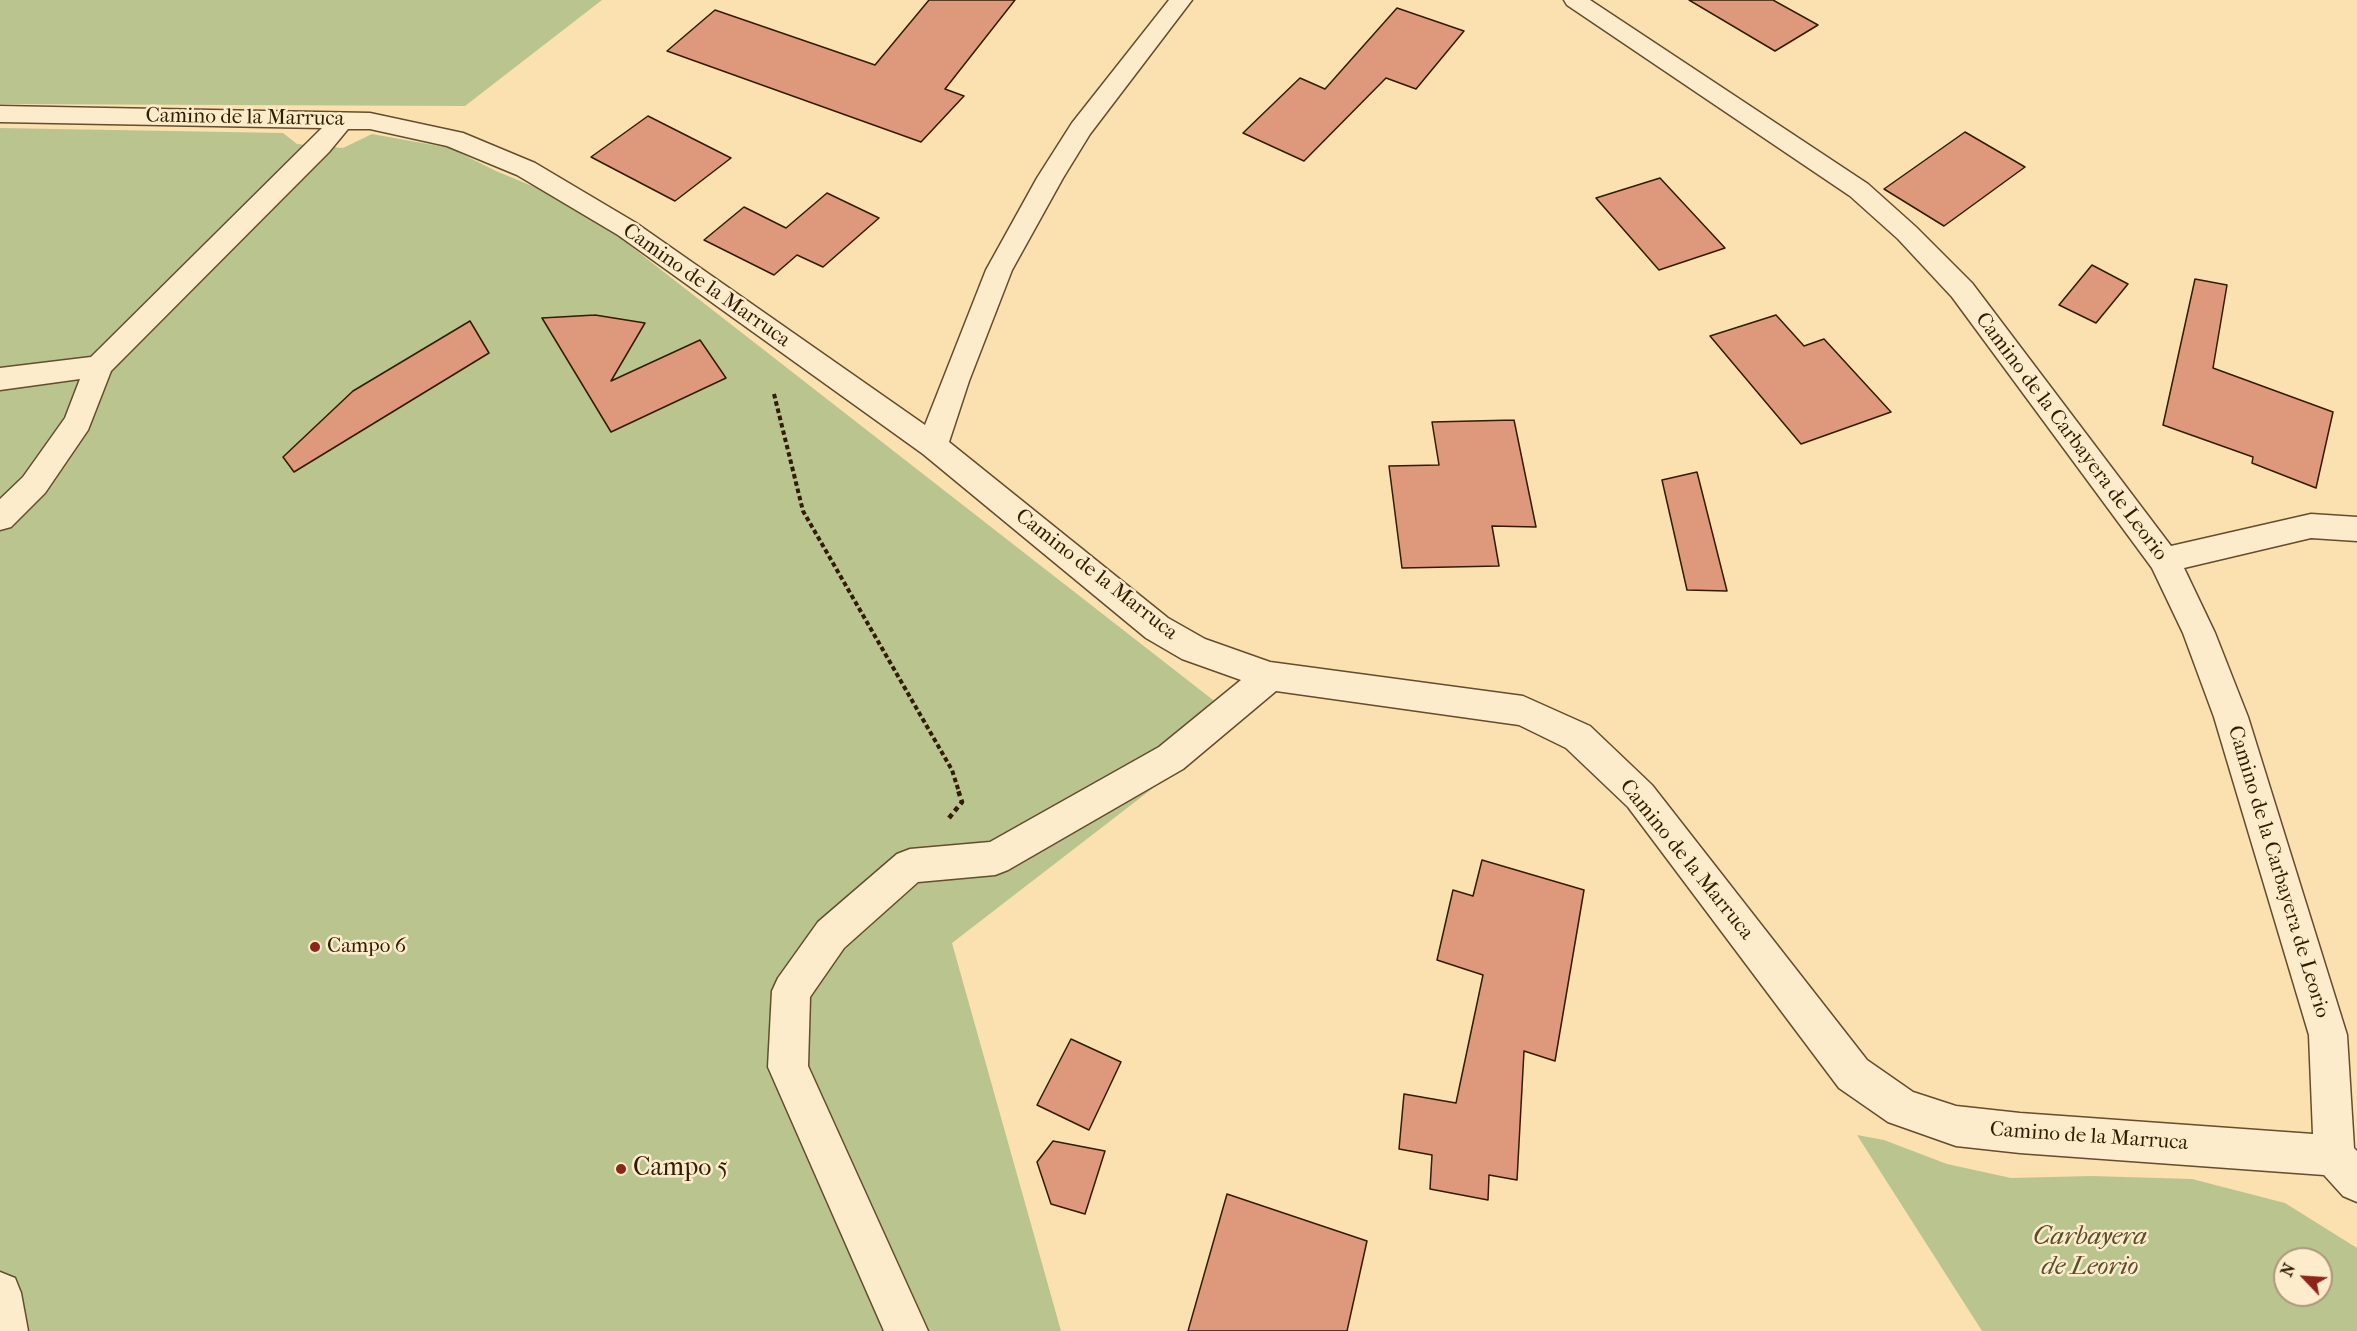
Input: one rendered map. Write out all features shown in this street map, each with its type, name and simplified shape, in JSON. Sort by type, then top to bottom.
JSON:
[{"type":"street","points":[[933,446],[955,381],[999,270],[1050,178],[1081,129],[1181,0]]},
{"type":"street","name":"Camino de la Carbayera de Leorio","points":[[1575,0],[1859,190],[1907,233],[1962,290],[2164,560],[2199,633],[2231,717],[2328,1035],[2334,1156]]},
{"type":"street","name":"Camino de la Marruca","points":[[0,114],[370,121],[454,139],[526,169],[627,229],[933,446],[1157,628],[1194,649],[1270,676],[1523,711],[1578,737],[1640,796],[1853,1074],[1902,1108],[1956,1126],[2020,1133],[2266,1149],[2334,1156]]},
{"type":"street","points":[[0,518],[34,486],[78,422],[99,366],[320,146],[342,120]]},
{"type":"street","points":[[0,379],[99,366]]},
{"type":"street","points":[[2164,560],[2311,526],[2357,529]]},
{"type":"street","points":[[906,1331],[788,1067],[791,991],[831,935],[910,866],[995,858],[1170,758],[1270,676]]},
{"type":"street","points":[[2334,1156],[2357,1182]]},
{"type":"street","points":[[0,1293],[6,1331]]},
{"type":"path","points":[[774,394],[803,511],[952,770],[962,802],[910,866]]},
{"type":"green space","points":[[0,0],[602,0],[465,106],[0,104]]},
{"type":"green space","points":[[0,128],[283,133],[297,144],[343,148],[372,134],[450,148],[496,171],[561,198],[610,230],[1240,721],[952,943],[1061,1331],[0,1331]]},
{"type":"green space","name":"Carbayera de Leorio","points":[[1857,1135],[1884,1140],[1947,1164],[2011,1178],[2091,1176],[2192,1179],[2285,1203],[2357,1248],[2357,1331],[1982,1331]]},
{"type":"building","points":[[929,0],[1015,0],[945,89],[964,96],[921,142],[667,51],[715,10],[875,65]]},
{"type":"building","points":[[1689,0],[1773,0],[1818,25],[1775,51]]},
{"type":"building","points":[[1397,8],[1464,31],[1416,89],[1386,78],[1304,161],[1243,133],[1300,78],[1325,89]]},
{"type":"building","points":[[648,116],[731,158],[675,201],[591,157]]},
{"type":"building","points":[[1965,132],[2025,167],[1944,226],[1884,189]]},
{"type":"building","points":[[1660,178],[1725,248],[1659,270],[1596,198]]},
{"type":"building","points":[[827,193],[879,218],[823,267],[797,255],[774,275],[704,240],[744,207],[786,228]]},
{"type":"building","points":[[2092,265],[2128,284],[2096,323],[2059,305]]},
{"type":"building","points":[[2195,279],[2227,285],[2213,368],[2333,412],[2316,488],[2252,463],[2253,457],[2163,425]]},
{"type":"building","points":[[595,315],[645,323],[611,381],[700,340],[726,378],[611,432],[542,318]]},
{"type":"building","points":[[1776,315],[1804,346],[1824,339],[1891,412],[1801,444],[1710,336]]},
{"type":"building","points":[[470,321],[489,353],[294,472],[283,457],[353,391]]},
{"type":"building","points":[[1514,420],[1536,527],[1492,526],[1499,566],[1402,568],[1389,466],[1439,465],[1432,422]]},
{"type":"building","points":[[1697,472],[1727,591],[1687,590],[1662,480]]},
{"type":"building","points":[[1482,860],[1584,890],[1555,1061],[1524,1051],[1517,1180],[1489,1175],[1488,1200],[1430,1189],[1432,1155],[1399,1149],[1404,1094],[1456,1103],[1483,975],[1437,960],[1453,890],[1473,896]]},
{"type":"building","points":[[1071,1039],[1121,1062],[1089,1130],[1037,1105]]},
{"type":"building","points":[[1053,1141],[1105,1151],[1085,1214],[1051,1204],[1037,1162]]},
{"type":"building","points":[[1227,1194],[1367,1241],[1347,1331],[1188,1331]]},
{"type":"place","name":"Campo 6","points":[[315,947]]},
{"type":"place","name":"Campo 5","points":[[621,1169]]}]
